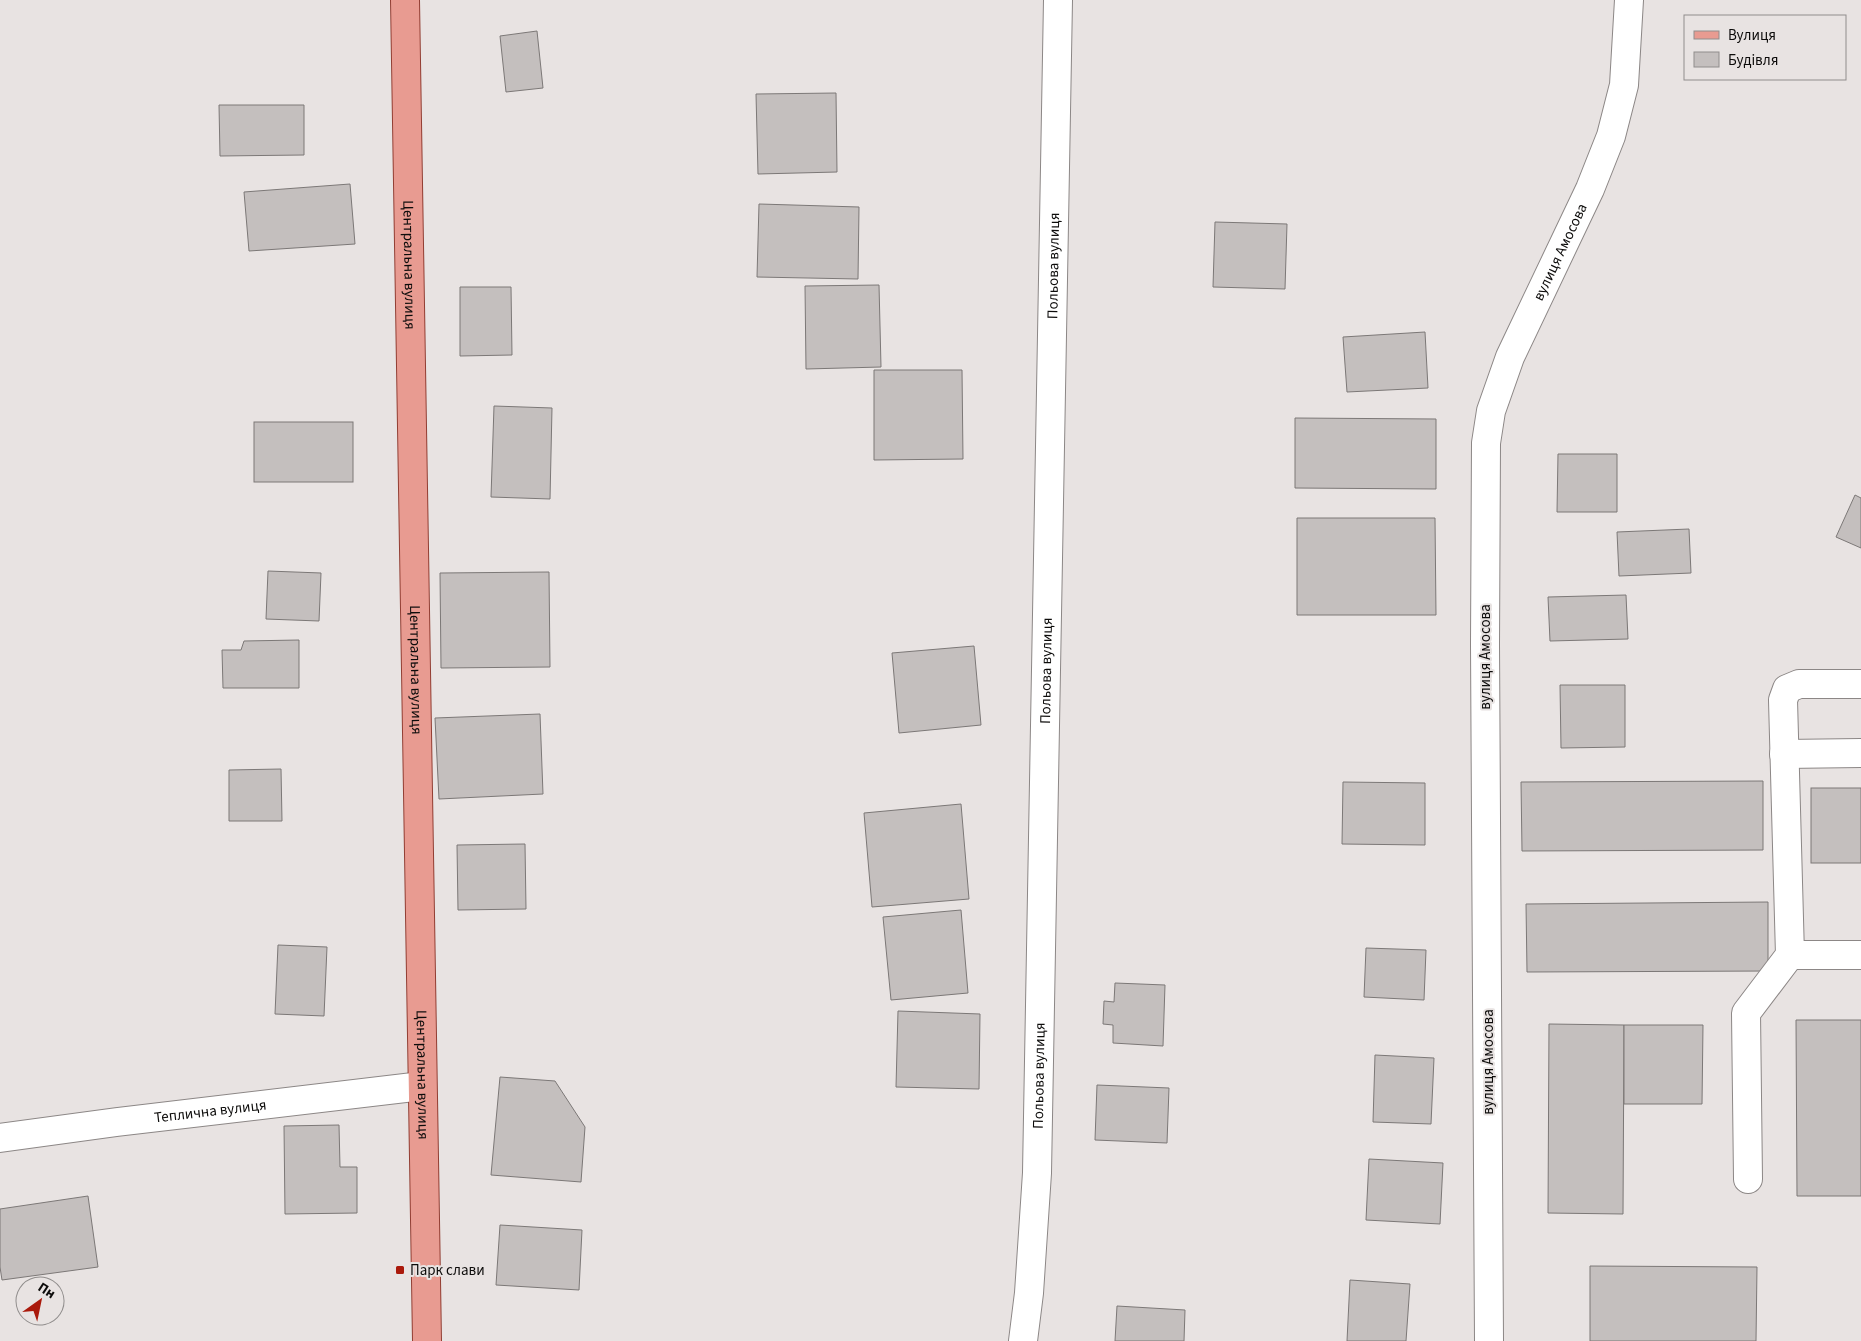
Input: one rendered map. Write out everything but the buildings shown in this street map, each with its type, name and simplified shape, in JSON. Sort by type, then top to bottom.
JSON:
[{"type":"main road","name":"Центральна вулиця","points":[[405,0],[427,1341]]},
{"type":"street","name":"Польова вулиця","points":[[1022,1341],[1029,1293],[1037,1173],[1058,0]]},
{"type":"street","name":"вулиця Амосова","points":[[1489,1341],[1485,654],[1486,443],[1492,411],[1510,357],[1590,189],[1611,136],[1624,85],[1629,0]]},
{"type":"street","points":[[1748,1179],[1746,1013],[1790,955],[1783,700],[1787,689],[1799,684],[1861,684]]},
{"type":"street","points":[[1784,754],[1861,754]]},
{"type":"street","points":[[1790,955],[1861,955]]},
{"type":"street","name":"Теплична вулиця","points":[[0,1138],[117,1122],[422,1086]]},
{"type":"place","name":"Парк слави","points":[[400,1270]]}]
